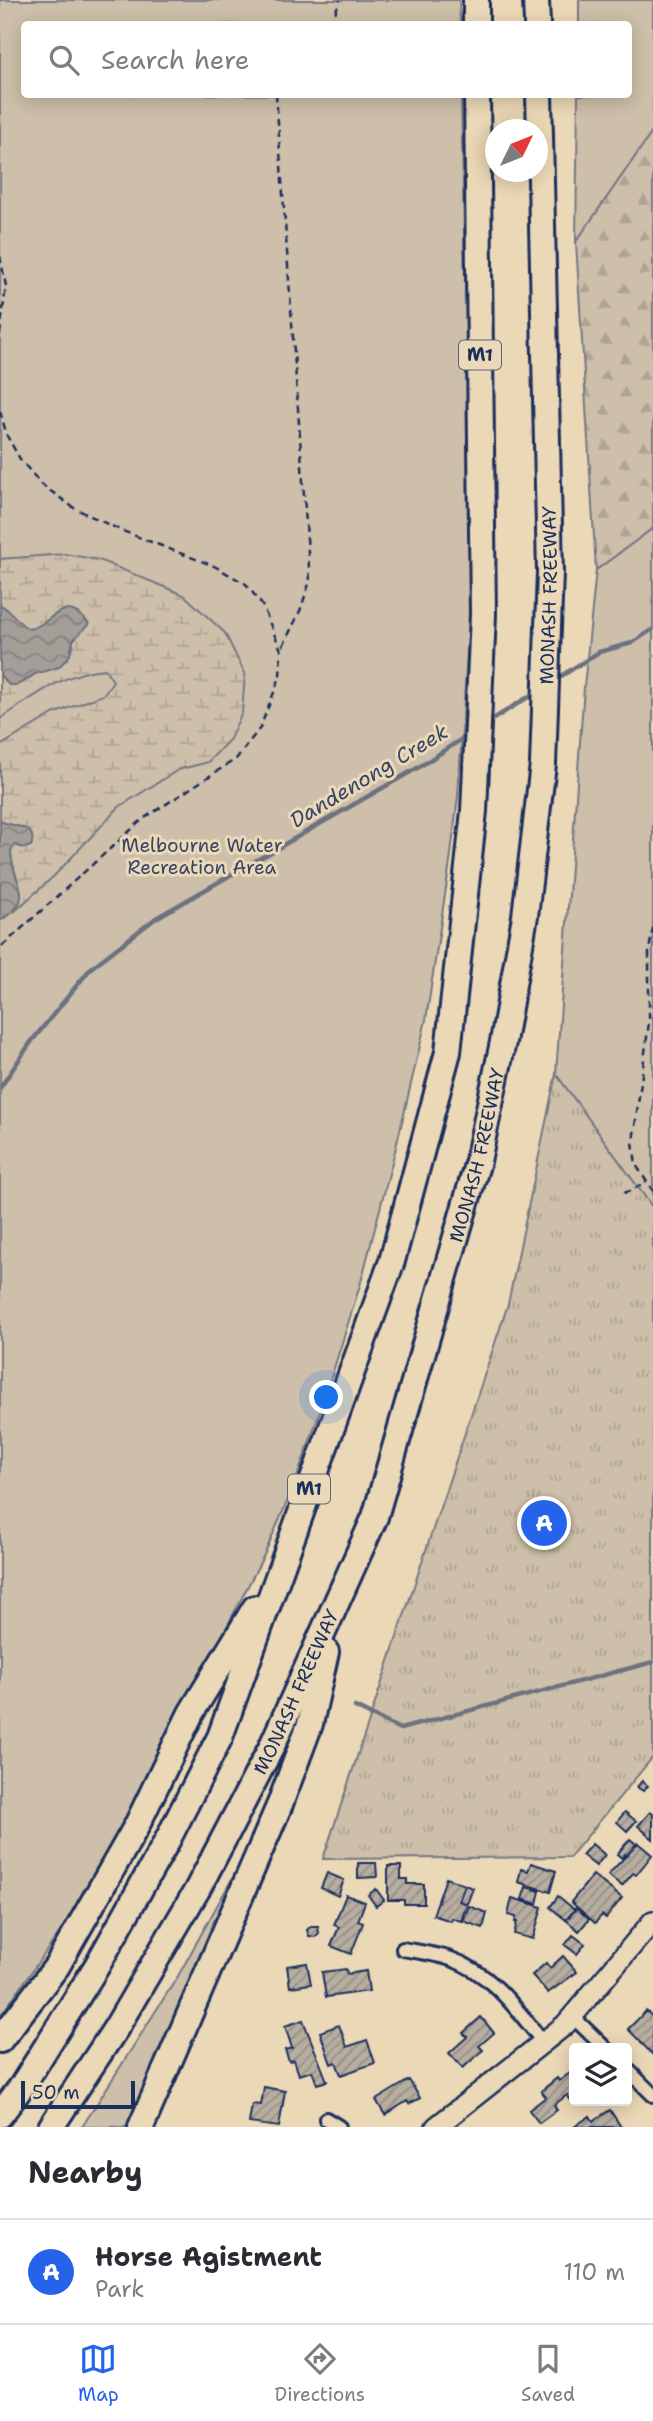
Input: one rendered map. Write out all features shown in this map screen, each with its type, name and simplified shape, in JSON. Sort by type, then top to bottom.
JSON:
[{"type":"highway","points":[[476,0],[476,21]]},
{"type":"highway","points":[[536,0],[537,21]]},
{"type":"highway","name":"M1","points":[[0,2115],[22,2086],[98,1964],[173,1830],[220,1737],[392,1261],[448,1052],[474,811],[483,615],[477,98]]},
{"type":"highway","name":"MONASH FREEWAY","points":[[51,2127],[116,2028],[197,1890],[271,1748],[375,1517],[478,1161],[503,1042],[525,916],[543,764],[550,572],[538,98]]},
{"type":"highway","points":[[0,2040],[57,1966],[136,1825],[191,1713],[281,1566]]},
{"type":"highway","points":[[141,2127],[258,1857],[301,1749],[310,1724],[338,1597]]},
{"type":"street","points":[[436,2127],[544,2043],[573,2017],[653,1921]]},
{"type":"street","points":[[403,1949],[452,1959],[475,1970],[498,1988],[544,2043]]},
{"type":"street","points":[[573,2017],[600,2043]]},
{"type":"street","points":[[632,2074],[653,2095]]},
{"type":"street","points":[[326,2119],[339,2127]]},
{"type":"path","points":[[332,21],[340,0]]},
{"type":"path","points":[[0,948],[144,818],[236,759],[260,728],[279,677],[281,650],[300,611],[310,581],[276,98]]},
{"type":"path","points":[[0,256],[6,286],[0,334]]},
{"type":"path","points":[[0,411],[7,436],[20,459],[41,484],[74,508],[120,530],[214,566],[246,584],[262,605],[281,650]]},
{"type":"path","points":[[653,928],[649,950],[649,1022],[634,1142],[636,1165],[653,1191]]},
{"type":"path","points":[[624,1193],[646,1181]]},
{"type":"green space","name":"Melbourne Water Recreation Area","points":[[0,0],[459,0],[460,21],[21,21],[21,98],[461,98],[470,508],[469,621],[458,796],[426,1020],[361,1282],[324,1400],[294,1486],[264,1555],[122,1829],[67,1922],[0,2016]]},
{"type":"green space","points":[[579,0],[653,0],[653,131],[576,242],[578,98],[632,98],[632,21],[579,21]]},
{"type":"green space","points":[[653,131],[653,528],[596,570],[576,242]]},
{"type":"green space","points":[[653,528],[653,1208],[556,1074],[584,687],[596,570]]},
{"type":"green space","points":[[65,554],[99,560],[184,595],[225,633],[245,674],[242,713],[230,739],[208,762],[178,770],[119,807],[54,876],[14,912],[20,898],[20,890],[11,851],[15,845],[24,848],[31,846],[32,839],[27,830],[0,821],[0,746],[53,714],[103,695],[113,681],[105,669],[76,675],[37,694],[0,719],[0,675],[10,685],[22,683],[35,674],[59,667],[73,647],[73,640],[89,624],[79,614],[63,610],[37,628],[26,628],[0,605],[0,559]]},
{"type":"green space","points":[[556,1074],[653,1208],[653,1757],[570,1857],[323,1859],[508,1304]]},
{"type":"green space","points":[[253,1841],[134,2127],[82,2127],[178,1976]]},
{"type":"water","points":[[0,605],[29,629],[64,610],[80,615],[89,624],[73,640],[70,655],[59,667],[35,674],[17,685],[9,685],[0,675]]},
{"type":"water","points":[[0,821],[28,830],[32,839],[31,846],[24,848],[15,845],[11,851],[21,897],[12,912],[0,921]]},
{"type":"building","points":[[642,1781],[648,1786],[643,1791],[637,1787]]},
{"type":"building","points":[[625,1812],[636,1821],[627,1831],[617,1822]]},
{"type":"building","points":[[650,1812],[653,1814],[653,1839],[638,1826]]},
{"type":"building","points":[[630,1839],[636,1844],[627,1856],[625,1854],[622,1858],[617,1854]]},
{"type":"building","points":[[638,1843],[652,1855],[636,1875],[633,1873],[622,1886],[608,1875]]},
{"type":"building","points":[[592,1844],[605,1855],[596,1866],[582,1855]]},
{"type":"building","points":[[358,1863],[376,1863],[377,1877],[358,1878]]},
{"type":"building","points":[[531,1863],[556,1871],[550,1892],[518,1882],[521,1869],[528,1871]]},
{"type":"building","points":[[388,1866],[401,1866],[401,1879],[407,1879],[407,1884],[424,1884],[424,1904],[404,1904],[404,1900],[388,1900]]},
{"type":"building","points":[[327,1873],[344,1880],[338,1896],[321,1888]]},
{"type":"building","points":[[593,1875],[622,1898],[606,1918],[602,1915],[595,1923],[571,1902]]},
{"type":"building","points":[[446,1878],[465,1885],[459,1901],[467,1904],[461,1921],[433,1915]]},
{"type":"building","points":[[465,1885],[473,1888],[467,1904],[459,1901]]},
{"type":"building","points":[[526,1887],[540,1891],[537,1904],[522,1899]]},
{"type":"building","points":[[376,1889],[384,1900],[376,1906],[368,1895]]},
{"type":"building","points":[[346,1895],[365,1902],[358,1921],[363,1923],[351,1954],[331,1946],[339,1927],[334,1925]]},
{"type":"building","points":[[558,1896],[575,1910],[566,1920],[550,1907]]},
{"type":"building","points":[[512,1898],[542,1907],[533,1939],[514,1934],[516,1917],[508,1915]]},
{"type":"building","points":[[469,1906],[487,1913],[483,1928],[463,1921]]},
{"type":"building","points":[[576,1908],[589,1919],[579,1931],[566,1920]]},
{"type":"building","points":[[311,1926],[318,1926],[319,1933],[315,1937],[309,1936],[307,1930]]},
{"type":"building","points":[[573,1935],[585,1944],[577,1954],[565,1945]]},
{"type":"building","points":[[563,1956],[577,1972],[548,1993],[532,1975],[546,1963],[550,1968]]},
{"type":"building","points":[[307,1963],[311,1984],[290,1987],[287,1966]]},
{"type":"building","points":[[346,1969],[347,1974],[366,1971],[369,1991],[326,1997],[322,1972]]},
{"type":"building","points":[[646,2011],[653,2017],[653,2055],[628,2029]]},
{"type":"building","points":[[481,2017],[494,2033],[479,2046],[483,2050],[463,2068],[449,2053],[467,2037],[463,2033]]},
{"type":"building","points":[[303,2020],[327,2081],[317,2084],[312,2071],[299,2075],[294,2060],[289,2061],[285,2050],[292,2048],[285,2026]]},
{"type":"building","points":[[339,2025],[347,2047],[367,2040],[375,2063],[341,2075],[336,2062],[331,2064],[320,2032]]},
{"type":"building","points":[[569,2074],[569,2098],[567,2095],[554,2105],[557,2110],[539,2123],[529,2110],[546,2097],[541,2091],[557,2078],[559,2081]]},
{"type":"building","points":[[409,2080],[420,2098],[409,2104],[407,2101],[385,2115],[376,2100]]},
{"type":"building","points":[[264,2087],[285,2091],[279,2127],[249,2123],[252,2104],[261,2105]]},
{"type":"building","points":[[610,2110],[621,2127],[574,2127],[590,2116],[593,2121]]},
{"type":"waterway","name":"Dandenong Creek","points":[[555,680],[599,652],[632,643],[653,629]]},
{"type":"waterway","name":"Dandenong Creek","points":[[487,723],[536,692]]},
{"type":"waterway","name":"Dandenong Creek","points":[[0,1088],[31,1042],[91,968],[156,918],[419,767],[468,735]]},
{"type":"waterway","points":[[355,1707],[400,1729],[653,1662]]},
{"type":"place","name":"Horse Agistment","points":[[544,1523]]}]
